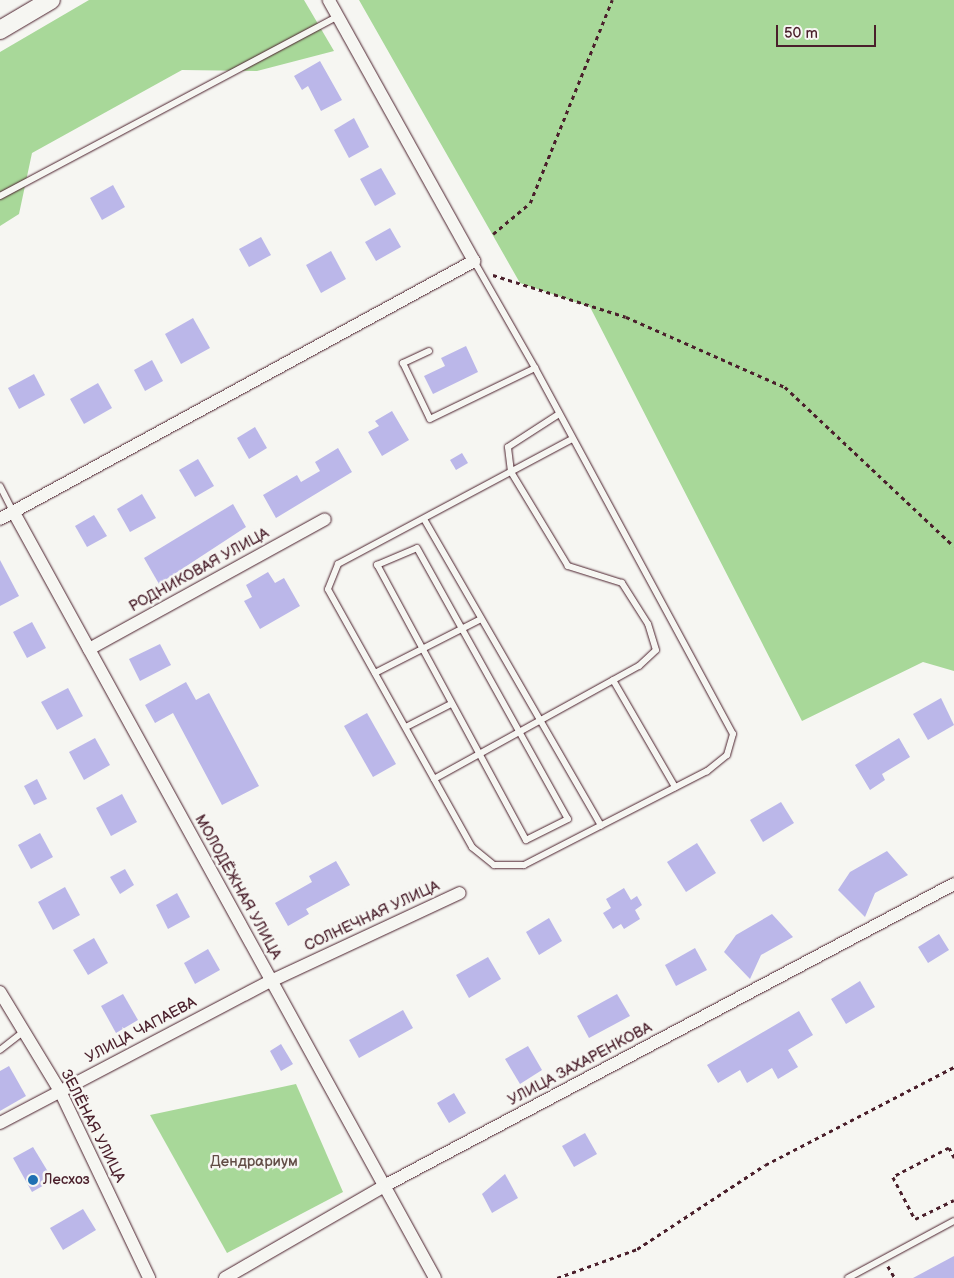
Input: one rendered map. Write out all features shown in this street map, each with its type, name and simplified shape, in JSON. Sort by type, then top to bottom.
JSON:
[{"type":"main road","points":[[0,30],[51,0]]},
{"type":"street","points":[[0,519],[477,266],[330,0]]},
{"type":"street","name":"МОЛОДЁЖНАЯ УЛИЦА","points":[[14,511],[270,981],[386,1185],[435,1278]]},
{"type":"street","name":"РОДНИКОВАЯ УЛИЦА","points":[[89,649],[325,519]]},
{"type":"street","name":"УЛИЦА ЗАХАРЕНКОВА","points":[[225,1278],[386,1185],[954,884]]},
{"type":"street","name":"СОЛНЕЧНАЯ УЛИЦА","points":[[270,981],[460,893]]},
{"type":"street","name":"УЛИЦА ЧАПАЕВА","points":[[0,1123],[270,981]]},
{"type":"street","name":"ЗЕЛЁНАЯ УЛИЦА","points":[[0,992],[22,1032],[60,1091],[149,1278]]},
{"type":"lane","points":[[0,196],[338,16]]},
{"type":"lane","points":[[477,266],[535,368],[733,734],[727,754],[675,787],[524,865],[494,865],[472,847],[328,589],[338,564],[572,439]]},
{"type":"lane","points":[[429,351],[403,363],[430,419],[535,368]]},
{"type":"lane","points":[[434,779],[614,680],[656,650],[648,624],[622,583],[568,566],[511,472],[508,447],[559,414]]},
{"type":"lane","points":[[0,486],[14,511]]},
{"type":"lane","points":[[424,519],[601,825]]},
{"type":"lane","points":[[417,548],[568,819],[526,840],[422,650],[376,566],[417,548]]},
{"type":"lane","points":[[376,673],[481,619]]},
{"type":"lane","points":[[614,680],[675,787]]},
{"type":"lane","points":[[406,727],[451,704]]},
{"type":"lane","points":[[0,1050],[22,1032]]},
{"type":"lane","points":[[848,1278],[954,1222]]},
{"type":"path","points":[[492,234],[530,203],[612,0]]},
{"type":"path","points":[[477,266],[626,317],[785,387],[954,546]]},
{"type":"path","points":[[557,1278],[637,1249],[765,1165],[954,1068]]},
{"type":"path","points":[[954,1158],[949,1148],[893,1177],[915,1219],[954,1200]]},
{"type":"path","points":[[884,1259],[895,1278]]},
{"type":"green space","points":[[89,0],[304,0],[334,51],[257,71],[182,70],[32,153],[19,214],[0,226],[0,52]]},
{"type":"green space","points":[[359,0],[954,0],[954,671],[923,662],[802,721],[590,307],[520,283]]},
{"type":"green space","name":"Дендрариум","points":[[296,1084],[343,1192],[227,1253],[150,1115]]},
{"type":"building","points":[[320,61],[342,100],[321,111],[308,86],[302,90],[294,76]]},
{"type":"building","points":[[354,118],[369,147],[349,158],[334,130]]},
{"type":"building","points":[[381,168],[396,194],[375,206],[360,179]]},
{"type":"building","points":[[113,185],[125,207],[102,220],[90,198]]},
{"type":"building","points":[[390,228],[401,247],[376,261],[365,242]]},
{"type":"building","points":[[261,237],[271,255],[249,267],[239,249]]},
{"type":"building","points":[[331,251],[346,279],[321,293],[306,265]]},
{"type":"building","points":[[193,318],[210,348],[181,364],[165,334]]},
{"type":"building","points":[[466,346],[478,372],[433,394],[424,376],[445,366],[441,358]]},
{"type":"building","points":[[152,360],[163,381],[145,391],[134,370]]},
{"type":"building","points":[[34,374],[45,395],[19,409],[8,388]]},
{"type":"building","points":[[98,383],[112,408],[84,424],[70,399]]},
{"type":"building","points":[[392,411],[409,440],[382,456],[368,432],[379,426],[375,421]]},
{"type":"building","points":[[255,427],[267,448],[249,459],[237,438]]},
{"type":"building","points":[[338,448],[352,472],[276,518],[263,495],[297,475],[301,482],[320,471],[315,462]]},
{"type":"building","points":[[462,453],[468,463],[456,470],[450,460]]},
{"type":"building","points":[[198,459],[214,486],[195,497],[179,470]]},
{"type":"building","points":[[142,494],[156,518],[130,532],[117,509]]},
{"type":"building","points":[[233,504],[246,527],[159,584],[144,558]]},
{"type":"building","points":[[94,515],[107,536],[87,547],[75,526]]},
{"type":"building","points":[[0,560],[19,596],[0,606]]},
{"type":"building","points":[[268,572],[275,583],[284,578],[300,606],[260,629],[244,601],[252,597],[246,585]]},
{"type":"building","points":[[32,622],[46,648],[27,658],[13,632]]},
{"type":"building","points":[[160,644],[171,665],[140,681],[129,659]]},
{"type":"building","points":[[186,682],[196,700],[209,693],[259,786],[222,805],[173,713],[155,723],[145,705]]},
{"type":"building","points":[[68,688],[83,716],[57,730],[41,702]]},
{"type":"building","points":[[941,698],[954,725],[928,740],[913,714]]},
{"type":"building","points":[[367,713],[396,764],[373,777],[344,726]]},
{"type":"building","points":[[95,738],[110,765],[84,780],[69,752]]},
{"type":"building","points":[[899,738],[910,757],[882,774],[885,780],[870,790],[855,765]]},
{"type":"building","points":[[37,779],[47,799],[34,805],[24,786]]},
{"type":"building","points":[[122,794],[137,822],[111,836],[96,808]]},
{"type":"building","points":[[781,802],[794,823],[763,842],[750,820]]},
{"type":"building","points":[[40,833],[53,857],[31,869],[18,845]]},
{"type":"building","points":[[697,843],[716,873],[686,892],[667,862]]},
{"type":"building","points":[[887,851],[908,875],[875,893],[865,917],[838,890],[850,872]]},
{"type":"building","points":[[336,861],[350,885],[306,909],[309,914],[288,926],[275,903],[312,882],[309,876]]},
{"type":"building","points":[[125,869],[134,885],[120,894],[110,877]]},
{"type":"building","points":[[65,887],[80,915],[53,930],[38,902]]},
{"type":"building","points":[[624,888],[631,900],[637,896],[642,905],[635,910],[640,919],[624,929],[621,924],[613,929],[603,913],[611,908],[606,899]]},
{"type":"building","points":[[177,893],[190,917],[168,929],[156,905]]},
{"type":"building","points":[[772,914],[793,937],[761,955],[750,979],[724,952],[736,935]]},
{"type":"building","points":[[549,918],[562,941],[539,955],[526,932]]},
{"type":"building","points":[[939,934],[949,950],[928,963],[918,947]]},
{"type":"building","points":[[94,938],[108,963],[88,975],[73,950]]},
{"type":"building","points":[[695,948],[707,970],[676,986],[665,965]]},
{"type":"building","points":[[208,949],[220,970],[195,984],[184,963]]},
{"type":"building","points":[[488,957],[501,979],[469,998],[456,975]]},
{"type":"building","points":[[860,981],[875,1007],[846,1024],[831,999]]},
{"type":"building","points":[[123,994],[138,1020],[116,1033],[101,1006]]},
{"type":"building","points":[[617,994],[630,1016],[589,1038],[577,1016]]},
{"type":"building","points":[[403,1010],[413,1028],[359,1058],[349,1040]]},
{"type":"building","points":[[799,1011],[813,1035],[788,1050],[798,1067],[778,1079],[772,1068],[747,1083],[740,1070],[718,1083],[707,1065]]},
{"type":"building","points":[[281,1044],[293,1064],[281,1071],[270,1051]]},
{"type":"building","points":[[528,1046],[542,1070],[520,1084],[505,1059]]},
{"type":"building","points":[[9,1066],[26,1096],[0,1111],[0,1071]]},
{"type":"building","points":[[454,1093],[466,1113],[449,1123],[437,1103]]},
{"type":"building","points":[[585,1133],[597,1154],[574,1167],[562,1146]]},
{"type":"building","points":[[33,1147],[53,1180],[32,1192],[13,1158]]},
{"type":"building","points":[[505,1174],[518,1198],[492,1213],[482,1194]]},
{"type":"building","points":[[83,1209],[96,1230],[63,1250],[50,1228]]},
{"type":"building","points":[[954,1256],[954,1278],[913,1278]]},
{"type":"place","name":"Лесхоз","points":[[33,1180]]}]
